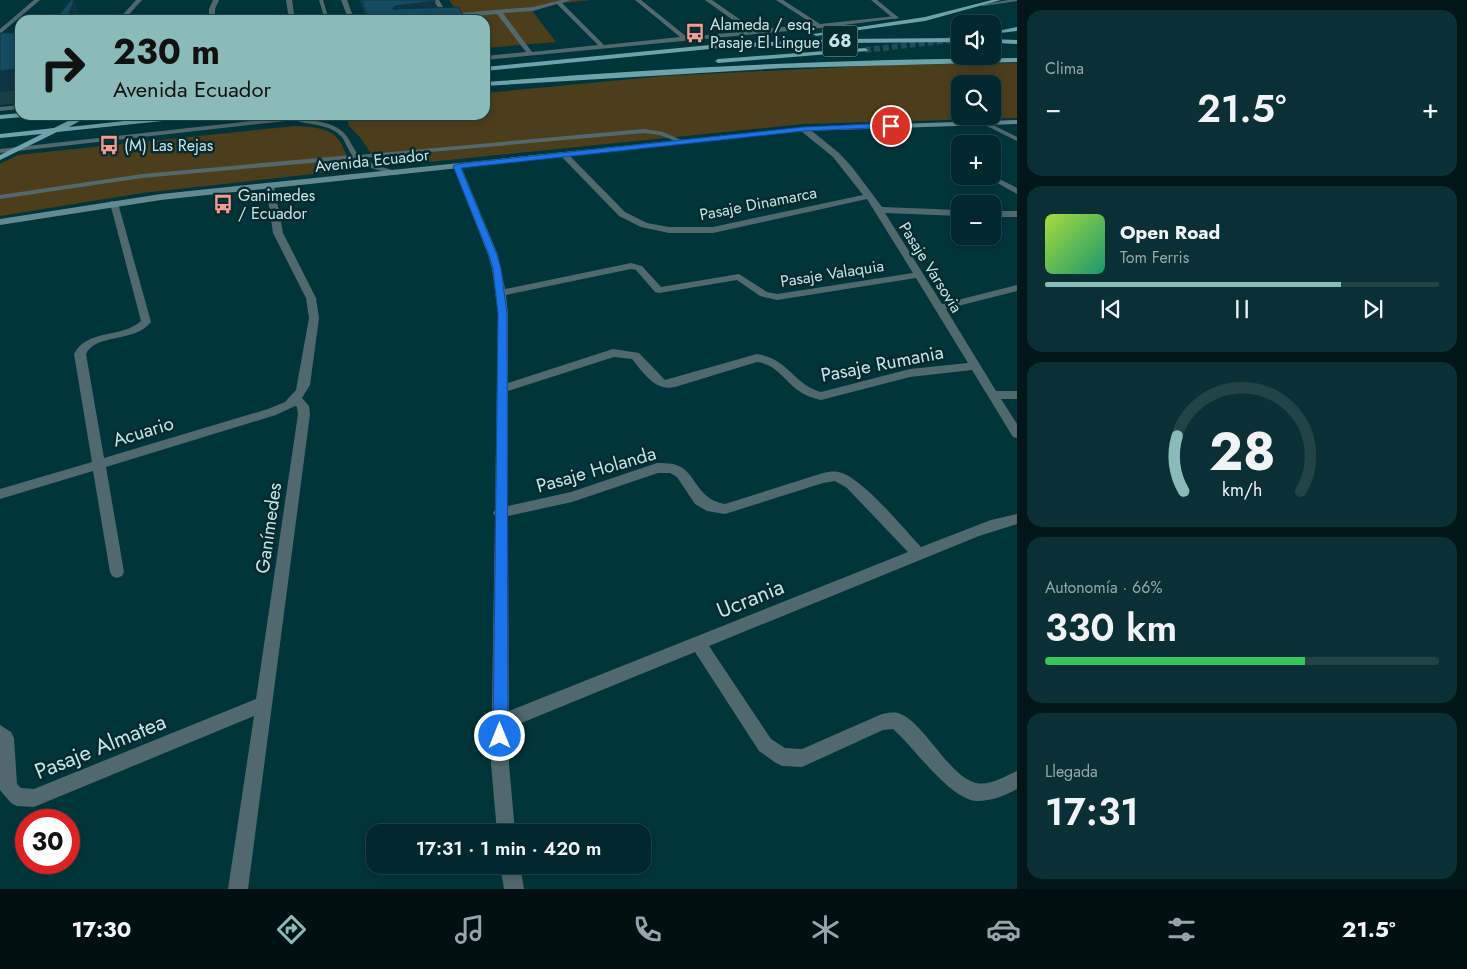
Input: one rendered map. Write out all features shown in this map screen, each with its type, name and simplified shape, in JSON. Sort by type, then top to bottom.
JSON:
[{"type":"main road","points":[[490,68],[720,46],[895,24],[964,10],[998,0]]},
{"type":"main road","points":[[896,18],[964,10]]},
{"type":"main road","points":[[1001,32],[1017,28]]},
{"type":"main road","name":"68","points":[[720,46],[841,40],[951,40]]},
{"type":"main road","points":[[1001,41],[1017,42]]},
{"type":"main road","points":[[490,84],[702,62],[865,50]]},
{"type":"main road","name":"68","points":[[549,78],[874,62],[1017,60]]},
{"type":"main road","points":[[490,64],[560,61]]},
{"type":"main road","points":[[0,117],[15,116]]},
{"type":"main road","points":[[0,158],[75,120]]},
{"type":"main road","points":[[0,136],[152,120]]},
{"type":"main road","name":"Avenida Ecuador","points":[[1001,122],[1017,122]]},
{"type":"main road","name":"Avenida Ecuador","points":[[0,222],[114,203],[804,129],[951,124]]},
{"type":"street","points":[[20,15],[37,0]]},
{"type":"street","points":[[125,15],[138,0]]},
{"type":"street","points":[[212,15],[212,9],[216,0]]},
{"type":"street","points":[[289,0],[291,15]]},
{"type":"street","points":[[344,0],[349,15]]},
{"type":"street","points":[[436,0],[445,15]]},
{"type":"street","points":[[459,15],[542,8],[568,0]]},
{"type":"street","points":[[638,0],[686,38]]},
{"type":"street","points":[[708,0],[754,32]]},
{"type":"street","points":[[779,0],[820,26]]},
{"type":"street","points":[[874,0],[896,18]]},
{"type":"street","points":[[559,3],[602,46]]},
{"type":"street","points":[[499,12],[530,53]]},
{"type":"street","points":[[490,57],[896,18]]},
{"type":"street","points":[[0,32],[15,19]]},
{"type":"street","points":[[0,108],[15,107]]},
{"type":"street","name":"Pasaje Varsovia","points":[[804,129],[836,155],[879,210],[1017,434]]},
{"type":"street","name":"Pasaje Dinamarca","points":[[564,155],[622,214],[636,222],[653,228],[685,231],[713,230],[869,196]]},
{"type":"street","points":[[457,166],[491,248],[501,293],[503,337],[500,513],[500,764],[505,824]]},
{"type":"street","points":[[1001,182],[1017,191]]},
{"type":"street","points":[[270,186],[278,234],[306,287],[314,308],[313,334],[304,385],[295,399]]},
{"type":"street","points":[[114,203],[146,322],[136,330],[89,343],[81,350],[117,572]]},
{"type":"street","points":[[879,210],[951,213]]},
{"type":"street","points":[[1001,214],[1017,214]]},
{"type":"street","name":"Pasaje Valaquia","points":[[501,293],[631,266],[639,268],[659,290],[739,277],[764,294],[777,297],[918,274]]},
{"type":"street","points":[[939,308],[1017,288]]},
{"type":"street","name":"Pasaje Rumania","points":[[502,389],[613,353],[636,356],[657,380],[663,384],[671,384],[757,358],[765,358],[772,361],[804,390],[812,395],[822,396],[910,373],[975,366]]},
{"type":"street","points":[[993,395],[1017,395]]},
{"type":"street","name":"Acuario","points":[[0,494],[272,412],[295,399]]},
{"type":"street","name":"Ganímedes","points":[[238,889],[304,414],[303,406],[295,399]]},
{"type":"street","name":"Pasaje Holanda","points":[[500,513],[572,497],[657,468],[672,468],[682,474],[700,500],[712,507],[725,509],[823,478],[837,476],[852,484],[919,554]]},
{"type":"street","name":"Ucrania","points":[[500,723],[919,554],[996,524],[1017,519]]},
{"type":"street","points":[[698,643],[765,745],[782,757],[802,758],[882,722],[896,721],[909,732],[952,779],[975,792],[997,790],[1017,780]]},
{"type":"street","name":"Pasaje Almatea","points":[[0,733],[5,738],[8,788],[17,797],[34,798],[264,704]]},
{"type":"street","points":[[512,874],[514,889]]},
{"type":"lane","points":[[321,0],[326,15]]},
{"type":"lane","points":[[983,5],[1017,0]]},
{"type":"lane","points":[[0,151],[289,120],[321,124],[340,132],[356,157],[373,167],[397,173]]},
{"type":"lane","points":[[989,125],[1017,139]]},
{"type":"lane","points":[[0,197],[142,176],[644,131],[661,133],[683,142]]},
{"type":"shaded area","points":[[449,0],[591,0],[530,8],[556,42],[490,48],[490,15],[460,15]]},
{"type":"shaded area","points":[[0,51],[15,51],[15,104],[0,105]]},
{"type":"shaded area","points":[[1001,63],[1017,63],[1017,118],[1001,118],[1001,75],[951,75],[951,120],[804,124],[399,165],[377,162],[359,136],[349,126],[348,120],[490,120],[490,93],[664,76],[886,65],[1001,65]]},
{"type":"shaded area","points":[[294,126],[318,128],[335,135],[342,144],[348,159],[359,169],[142,193],[0,216],[0,164],[18,155]]},
{"type":"building","points":[[71,0],[74,0],[69,15],[59,15]]},
{"type":"building","points":[[362,0],[435,0],[395,6],[393,9],[458,7],[464,15],[367,15]]},
{"type":"building","points":[[0,33],[15,33],[15,70],[0,71]]},
{"type":"tunnel","points":[[865,50],[951,40]]},
{"type":"place","name":"Alameda / esq. Pasaje El Lingue","points":[[695,33]]},
{"type":"place","name":"(M) Las Rejas","points":[[109,145]]},
{"type":"place","name":"Ganimedes / Ecuador","points":[[223,204]]},
{"type":"route","points":[[500,736],[500,513],[503,314],[497,269],[493,255],[457,166],[804,129],[844,126],[891,126]]}]
